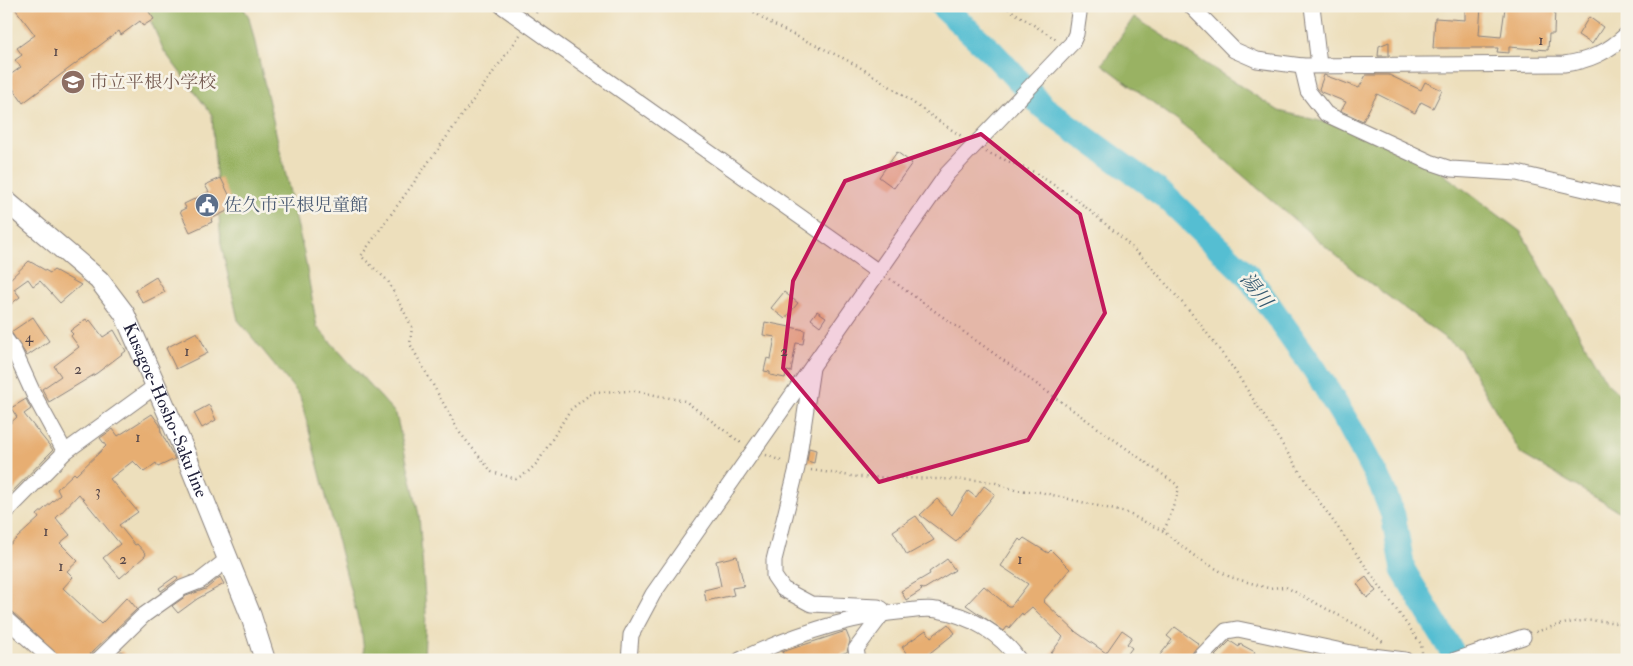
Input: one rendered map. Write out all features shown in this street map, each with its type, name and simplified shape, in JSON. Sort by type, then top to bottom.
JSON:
[{"type":"main road","name":"Kusagoe-Hosho-Saku line","points":[[6,201],[31,224],[88,269],[109,290],[132,328],[252,616],[265,660]]},
{"type":"street","points":[[502,6],[877,271]]},
{"type":"street","points":[[629,660],[631,635],[653,594],[877,271],[947,174],[1066,49],[1076,34],[1080,6]]},
{"type":"street","points":[[1191,6],[1216,34],[1242,54],[1257,60],[1302,66],[1564,64],[1591,59],[1627,34]]},
{"type":"street","points":[[1312,6],[1319,65]]},
{"type":"street","points":[[1302,66],[1308,91],[1326,114],[1430,162],[1451,169],[1518,173],[1627,199]]},
{"type":"street","points":[[6,340],[14,351],[34,395],[65,452]]},
{"type":"street","points":[[813,364],[797,468],[774,560],[774,576],[777,582],[793,596],[811,604],[878,607],[882,610],[883,614]]},
{"type":"street","points":[[6,512],[65,452],[156,385]]},
{"type":"street","points":[[98,660],[144,615],[182,588],[200,581],[228,559]]},
{"type":"street","points":[[740,660],[813,629],[850,619],[936,609],[970,620],[1007,643],[1019,660]]},
{"type":"street","points":[[858,660],[856,649],[883,614]]},
{"type":"street","points":[[6,619],[52,660]]},
{"type":"street","points":[[1198,660],[1226,631],[1238,629],[1356,654],[1403,659]]},
{"type":"street","points":[[1455,660],[1522,637]]},
{"type":"path","points":[[540,6],[361,256],[388,281],[412,327],[410,344],[414,352],[460,434],[492,472],[516,479],[528,472],[557,434],[570,410],[593,392],[635,391],[686,401],[737,442],[797,468],[858,477],[996,482],[1015,490],[1040,492],[1128,513],[1163,531],[1193,555],[1230,577],[1268,588],[1286,587],[1325,607],[1366,630],[1403,659]]},
{"type":"path","points":[[746,6],[783,31],[819,46],[856,65],[978,142],[987,152],[1034,172],[1076,200],[1121,236],[1148,263],[1198,321],[1235,371],[1316,497],[1421,644],[1423,660]]},
{"type":"path","points":[[1004,6],[1066,49]]},
{"type":"path","points":[[877,271],[1176,484],[1179,489],[1178,496],[1163,531]]},
{"type":"path","points":[[1522,637],[1574,620],[1597,620],[1627,626]]},
{"type":"highlighted area","points":[[981,134],[1080,214],[1105,313],[1028,440],[879,482],[783,368],[793,281],[845,181]]},
{"type":"green space","points":[[144,6],[242,6],[249,17],[304,253],[317,327],[396,414],[419,515],[426,612],[424,660],[365,660],[362,635],[300,396],[238,320],[221,244],[212,115],[164,51]]},
{"type":"green space","points":[[1134,17],[1279,111],[1365,132],[1438,170],[1521,232],[1607,383],[1627,401],[1627,516],[1521,454],[1460,349],[1359,275],[1192,132],[1102,64]]},
{"type":"building","points":[[13,6],[145,6],[154,19],[143,26],[140,21],[121,35],[119,31],[23,103],[6,78],[21,67],[15,60],[22,55],[17,48],[35,35]]},
{"type":"building","points":[[1465,6],[1481,6],[1479,35],[1501,37],[1505,8],[1555,9],[1554,34],[1549,34],[1548,50],[1509,47],[1509,53],[1497,52],[1498,48],[1433,48],[1435,18],[1465,20]]},
{"type":"building","points":[[1589,17],[1603,27],[1592,44],[1578,35]]},
{"type":"building","points":[[1389,42],[1389,56],[1378,56],[1379,46]]},
{"type":"building","points":[[1324,75],[1359,88],[1366,75],[1389,75],[1421,90],[1425,82],[1442,90],[1433,108],[1421,102],[1415,113],[1377,94],[1363,121],[1341,111],[1346,102],[1321,92],[1319,89]]},
{"type":"building","points":[[897,152],[912,163],[894,188],[879,177]]},
{"type":"building","name":"佐久市平根児童館","points":[[221,178],[233,203],[227,206],[229,210],[211,219],[212,222],[190,232],[180,211],[186,208],[184,204],[209,192],[205,185]]},
{"type":"building","points":[[29,261],[50,273],[54,270],[81,285],[60,303],[40,281],[33,286],[28,279],[14,289],[20,297],[6,308],[6,278],[8,281]]},
{"type":"building","points":[[156,277],[165,292],[143,303],[135,290]]},
{"type":"building","points":[[784,292],[798,303],[785,319],[771,308]]},
{"type":"building","points":[[817,311],[826,317],[820,326],[811,319]]},
{"type":"building","points":[[33,317],[49,341],[27,356],[11,332]]},
{"type":"building","points":[[86,319],[88,322],[90,320],[103,337],[114,330],[126,351],[97,373],[49,402],[42,389],[61,376],[54,366],[79,347],[71,336],[73,334],[70,331]]},
{"type":"building","points":[[765,322],[805,330],[803,344],[796,343],[791,372],[787,371],[785,378],[770,375],[770,372],[764,371],[767,358],[771,359],[775,337],[763,335]]},
{"type":"building","points":[[197,332],[208,353],[176,369],[166,348]]},
{"type":"building","points":[[26,399],[31,409],[24,414],[53,450],[6,498],[6,427],[17,417],[11,408]]},
{"type":"building","points":[[209,405],[216,420],[202,428],[194,413]]},
{"type":"building","points":[[152,414],[160,425],[161,432],[175,459],[158,467],[156,463],[144,472],[133,461],[110,479],[138,512],[119,525],[135,545],[137,544],[146,554],[145,556],[120,578],[103,558],[120,544],[79,494],[56,518],[70,535],[60,543],[78,561],[67,571],[73,577],[63,588],[101,624],[127,597],[137,609],[91,653],[89,660],[63,660],[12,612],[6,609],[6,548],[39,518],[37,515],[60,495],[57,489],[74,473],[76,475],[106,446],[100,438],[113,429],[118,436]]},
{"type":"building","points":[[809,448],[816,450],[814,463],[807,461]]},
{"type":"building","points":[[984,486],[995,494],[956,542],[920,515],[937,499],[952,515],[968,491],[976,497]]},
{"type":"building","points":[[916,516],[934,540],[907,555],[893,531]]},
{"type":"building","points":[[1024,538],[1048,553],[1051,550],[1070,569],[1043,601],[1076,632],[1106,653],[1122,630],[1132,637],[1127,644],[1132,648],[1123,660],[1046,660],[1063,637],[1032,607],[1023,615],[1022,613],[1004,631],[966,605],[984,586],[1008,606],[1011,606],[1028,584],[1001,566],[1019,539],[1021,541]]},
{"type":"building","points":[[737,556],[744,586],[732,588],[734,595],[706,601],[704,590],[721,586],[716,561]]},
{"type":"building","points":[[947,559],[955,570],[924,589],[920,588],[922,590],[906,600],[901,591],[930,574],[929,572]]},
{"type":"building","points":[[176,576],[178,579],[161,591],[159,588]]},
{"type":"building","points":[[220,577],[224,584],[197,599],[178,613],[172,606],[186,596],[206,589]]},
{"type":"building","points":[[1366,577],[1376,591],[1367,598],[1357,584]]},
{"type":"building","points":[[948,624],[955,633],[921,660],[911,660],[902,647],[926,630],[931,637]]},
{"type":"building","points":[[1175,627],[1199,644],[1187,660],[1156,660],[1172,640],[1167,636]]},
{"type":"building","points":[[846,631],[850,641],[847,652],[841,654],[845,660],[787,660],[782,652]]},
{"type":"building","points":[[1230,641],[1239,647],[1240,644],[1255,652],[1251,660],[1220,660],[1215,656]]},
{"type":"building","points":[[121,651],[133,660],[112,660]]},
{"type":"waterway","name":"湯川","points":[[942,6],[992,52],[1043,107],[1164,195],[1249,277],[1315,370],[1355,436],[1382,487],[1393,515],[1403,570],[1457,660]]},
{"type":"place","name":"市立平根小学校","points":[[73,82]]},
{"type":"place","name":"佐久市平根児童館","points":[[207,205]]}]
